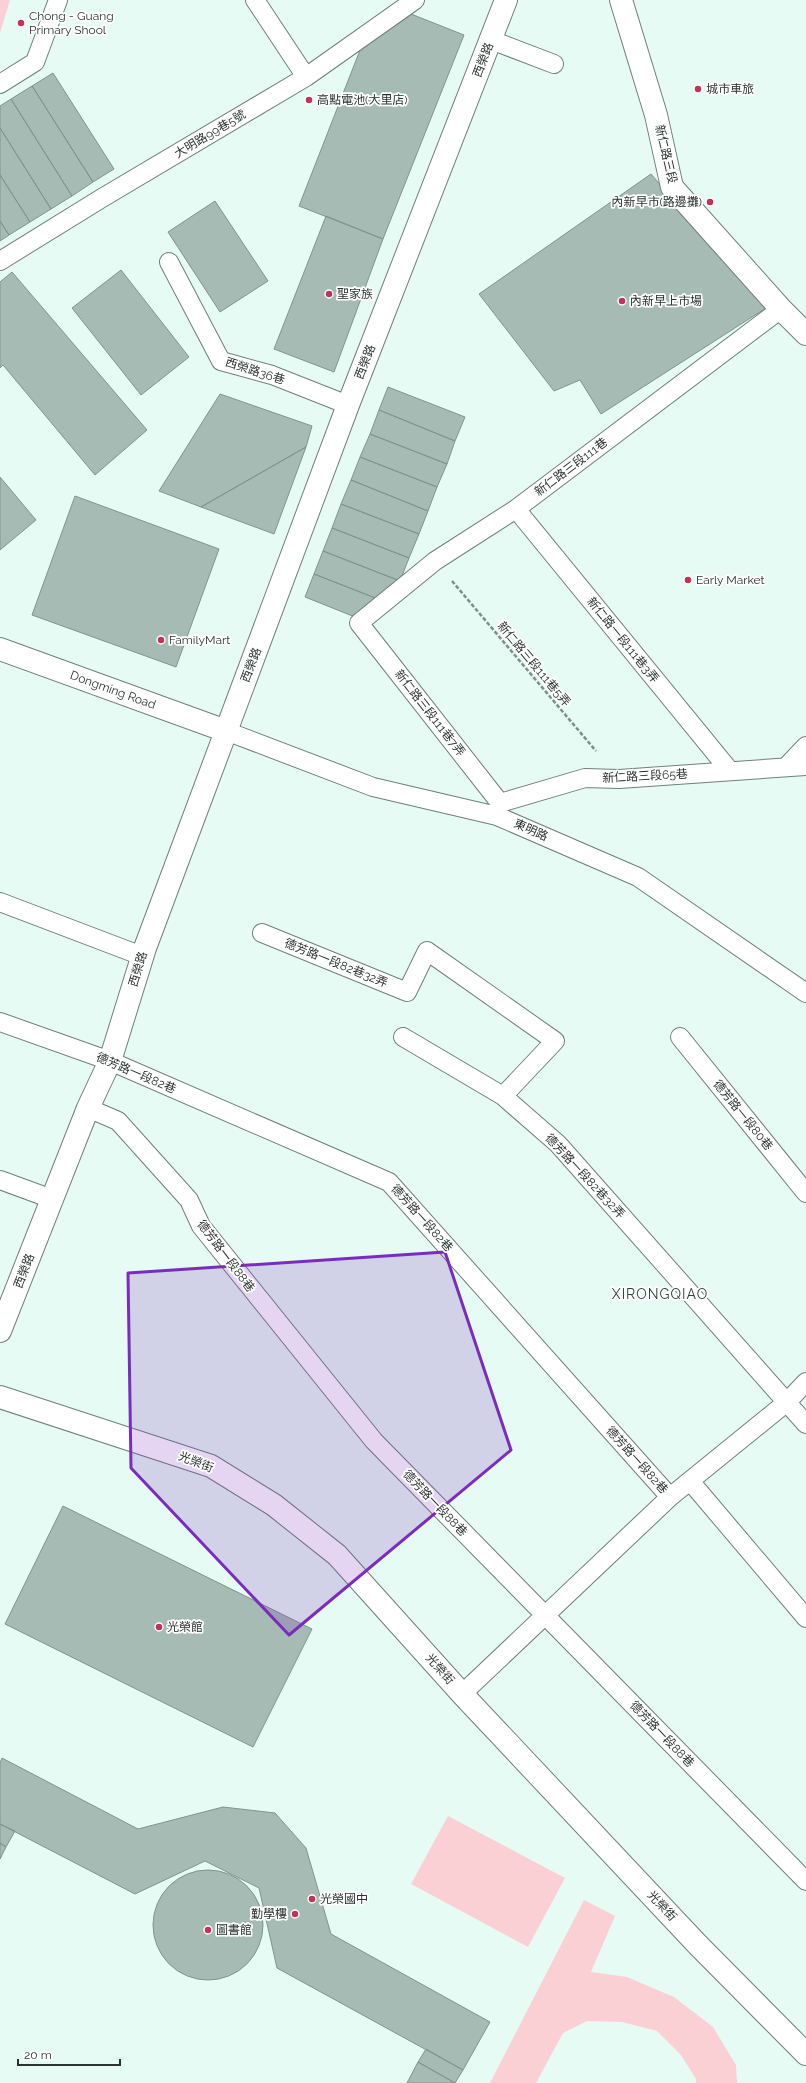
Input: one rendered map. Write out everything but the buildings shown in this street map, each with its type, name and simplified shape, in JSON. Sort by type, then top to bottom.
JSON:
[{"type":"street","name":"西榮路","points":[[0,1331],[88,1108],[110,1061],[142,956],[348,405],[506,0]]},
{"type":"street","name":"新仁路三段","points":[[621,0],[656,115],[672,186],[781,309],[803,327]]},
{"type":"street","name":"Dongming Road","points":[[0,650],[226,731]]},
{"type":"street","name":"光榮街","points":[[0,1397],[211,1466],[274,1505],[337,1555],[462,1694],[698,1945],[806,2054]]},
{"type":"lane","points":[[0,84],[35,62],[58,0]]},
{"type":"lane","points":[[255,0],[306,77]]},
{"type":"lane","name":"大明路99巷5號","points":[[0,261],[102,198],[306,77],[415,0]]},
{"type":"lane","points":[[491,40],[554,64]]},
{"type":"lane","name":"西榮路36巷","points":[[169,262],[221,361],[272,375],[348,405]]},
{"type":"lane","name":"新仁路三段111巷","points":[[359,623],[435,561],[516,509],[781,309]]},
{"type":"lane","name":"新仁路一段111巷3弄","points":[[516,509],[730,771]]},
{"type":"lane","name":"新仁路三段111巷7弄","points":[[359,623],[498,809]]},
{"type":"lane","name":"東明路","points":[[226,731],[373,787],[498,809],[638,877],[806,993]]},
{"type":"lane","points":[[786,767],[806,746]]},
{"type":"lane","name":"新仁路三段65巷","points":[[498,809],[585,778],[619,779],[806,766]]},
{"type":"lane","points":[[0,902],[142,956]]},
{"type":"lane","name":"德芳路一段82巷32弄","points":[[262,933],[407,992],[427,951],[555,1041],[503,1096],[558,1144],[806,1424]]},
{"type":"lane","name":"德芳路一段82巷","points":[[0,1022],[110,1061],[389,1182],[670,1497]]},
{"type":"lane","points":[[403,1037],[503,1096]]},
{"type":"lane","name":"德芳路一段80巷","points":[[680,1038],[806,1193]]},
{"type":"lane","name":"德芳路一段88巷","points":[[88,1108],[118,1121],[189,1200],[201,1226],[374,1441],[806,1881]]},
{"type":"lane","points":[[0,1180],[52,1199]]},
{"type":"lane","points":[[462,1694],[670,1497],[787,1402],[806,1382]]},
{"type":"lane","points":[[690,1480],[806,1618]]},
{"type":"path","name":"新仁路三段111巷5弄","points":[[435,561],[619,779]]},
{"type":"highlighted area","points":[[445,1252],[511,1450],[289,1635],[131,1468],[128,1273]]},
{"type":"shaded area","points":[[0,0],[10,0],[0,33]]},
{"type":"shaded area","points":[[448,1816],[565,1878],[528,1947],[411,1884]]},
{"type":"shaded area","points":[[584,1900],[615,1916],[591,1972],[627,1977],[674,1997],[713,2027],[736,2065],[737,2083],[696,2083],[696,2079],[681,2055],[657,2031],[622,2022],[587,2021],[563,2033],[536,2083],[490,2083]]},
{"type":"place","name":"Chong - Guang Primary Shool","points":[[21,23]]},
{"type":"place","name":"城市車旅","points":[[698,89]]},
{"type":"place","name":"高點電池(大里店)","points":[[309,100]]},
{"type":"place","name":"內新早市(路邊攤)","points":[[710,202]]},
{"type":"place","name":"聖家族","points":[[329,294]]},
{"type":"place","name":"內新早上市場","points":[[622,301]]},
{"type":"place","name":"Early Market","points":[[688,580]]},
{"type":"place","name":"FamilyMart","points":[[161,640]]},
{"type":"place","name":"光榮館","points":[[159,1627]]},
{"type":"place","name":"光榮國中","points":[[312,1899]]},
{"type":"place","name":"勤學樓","points":[[295,1914]]},
{"type":"place","name":"圖書館","points":[[208,1930]]},
{"type":"district","name":"XIRONGQIAO","points":[[660,1294]]}]
